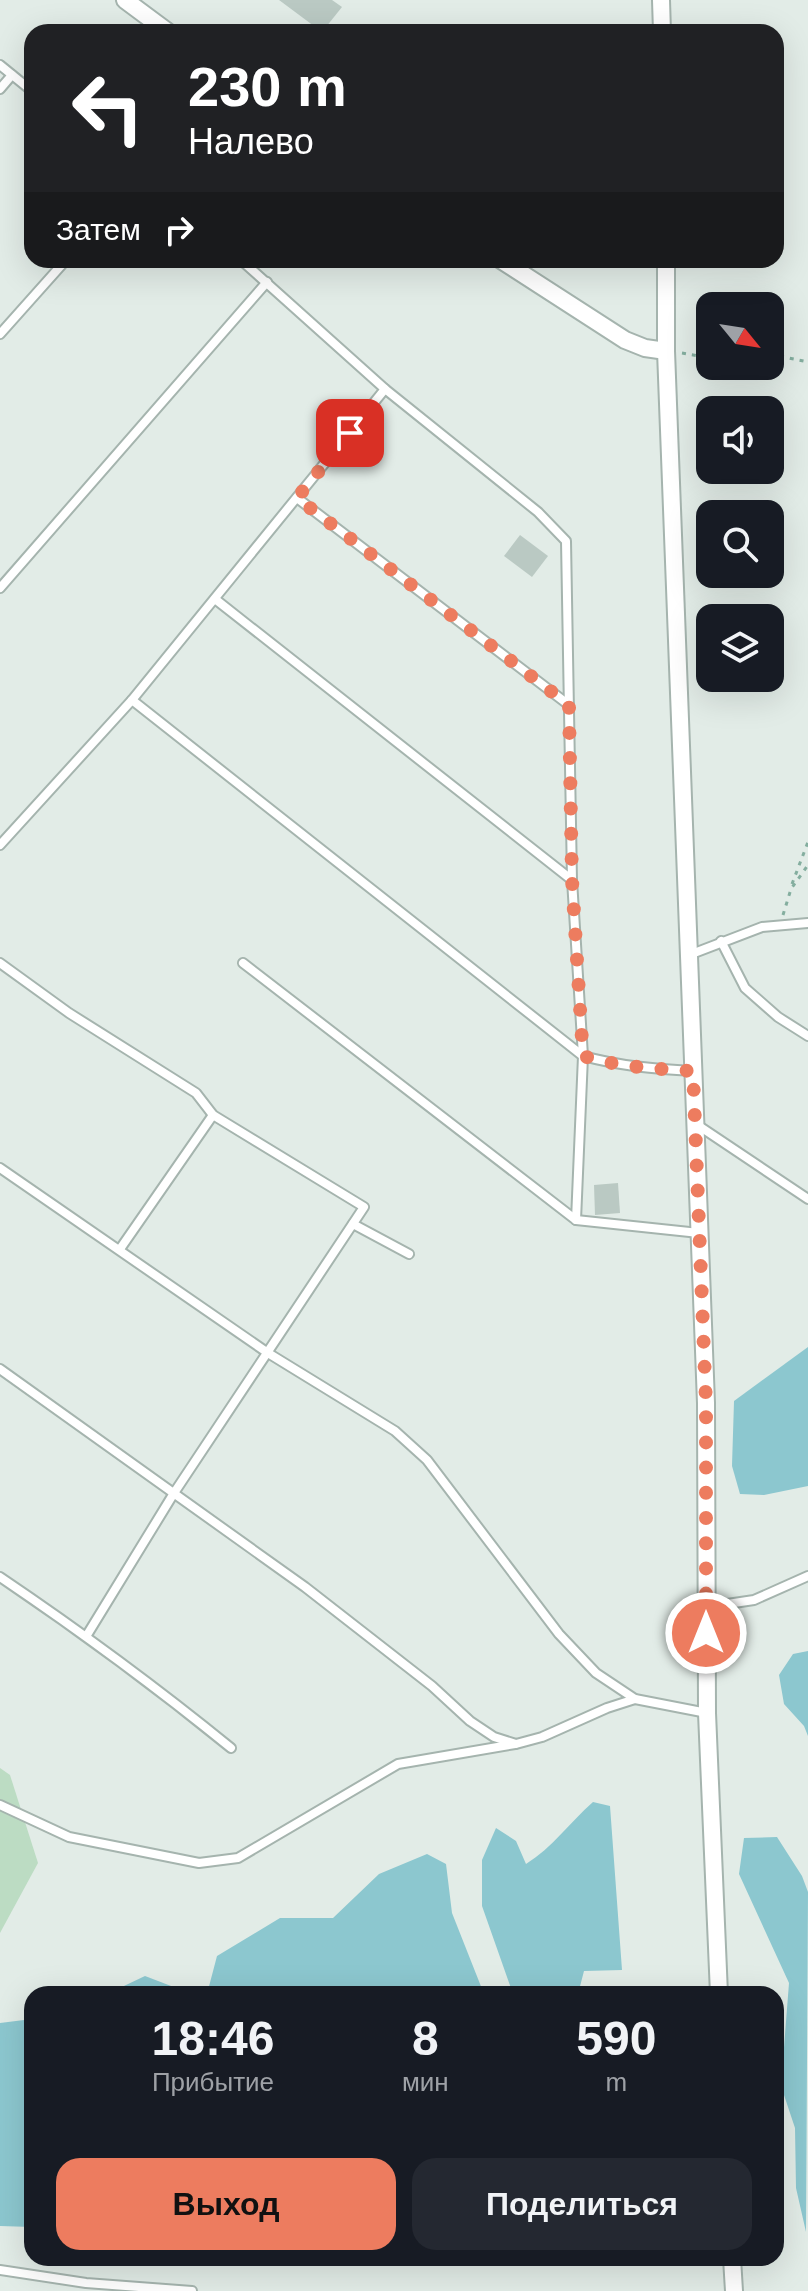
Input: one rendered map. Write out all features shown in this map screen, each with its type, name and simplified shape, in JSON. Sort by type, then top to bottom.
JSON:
[{"type":"street","points":[[125,0],[157,24]]},
{"type":"street","points":[[661,0],[662,24]]},
{"type":"street","points":[[513,268],[625,340],[645,348],[666,351]]},
{"type":"street","points":[[666,268],[666,351],[706,1403],[707,1713],[719,1986]]},
{"type":"street","points":[[732,2266],[734,2291]]},
{"type":"lane","points":[[0,65],[24,85]]},
{"type":"lane","points":[[0,89],[12,75]]},
{"type":"lane","points":[[0,334],[59,268]]},
{"type":"lane","points":[[250,268],[385,389],[538,512],[566,541],[572,880],[583,1056],[576,1220]]},
{"type":"lane","points":[[0,588],[267,282]]},
{"type":"lane","points":[[0,845],[132,700],[385,389]]},
{"type":"lane","points":[[297,498],[569,705]]},
{"type":"lane","points":[[215,599],[572,880]]},
{"type":"lane","points":[[132,700],[583,1056],[644,1069],[693,1071]]},
{"type":"lane","points":[[689,955],[762,927],[808,923]]},
{"type":"lane","points":[[721,941],[745,988],[778,1017],[808,1036]]},
{"type":"lane","points":[[0,963],[69,1013],[196,1093],[213,1115],[364,1207],[174,1493],[87,1635]]},
{"type":"lane","points":[[243,963],[576,1220],[700,1233]]},
{"type":"lane","points":[[120,1249],[213,1115]]},
{"type":"lane","points":[[695,1123],[808,1199]]},
{"type":"lane","points":[[0,1168],[268,1353],[395,1431],[427,1460],[559,1634],[596,1673],[635,1699],[707,1713]]},
{"type":"lane","points":[[353,1224],[409,1254]]},
{"type":"lane","points":[[0,1369],[305,1587],[432,1686],[470,1721],[494,1737],[516,1744]]},
{"type":"lane","points":[[706,1607],[754,1600],[808,1576]]},
{"type":"lane","points":[[0,1577],[148,1680],[231,1748]]},
{"type":"lane","points":[[0,1805],[69,1837],[199,1863],[238,1858],[398,1764],[542,1737],[635,1699]]},
{"type":"lane","points":[[0,2270],[86,2283],[192,2291]]},
{"type":"path","points":[[666,351],[696,356]]},
{"type":"path","points":[[784,357],[808,362]]},
{"type":"path","points":[[781,924],[808,842]]},
{"type":"path","points":[[791,889],[808,865]]},
{"type":"green space","points":[[0,1768],[10,1775],[38,1863],[0,1933]]},
{"type":"water","points":[[808,1347],[808,1486],[764,1495],[740,1494],[732,1466],[734,1401]]},
{"type":"water","points":[[808,1651],[808,1736],[804,1726],[784,1704],[779,1675],[793,1654]]},
{"type":"water","points":[[593,1802],[610,1806],[622,1970],[584,1971],[580,1986],[510,1986],[482,1906],[482,1860],[496,1828],[516,1841],[526,1864]]},
{"type":"water","points":[[777,1837],[802,1876],[808,1892],[806,2232],[796,2188],[795,2128],[784,2095],[789,1983],[739,1874],[744,1838]]},
{"type":"water","points":[[427,1854],[446,1864],[452,1913],[481,1986],[209,1986],[217,1956],[280,1918],[333,1918],[379,1874]]},
{"type":"water","points":[[145,1976],[171,1986],[124,1986]]},
{"type":"water","points":[[24,2020],[24,2227],[0,2226],[0,2023]]},
{"type":"building","points":[[279,0],[332,0],[342,7],[328,24],[311,24]]},
{"type":"building","points":[[520,535],[548,556],[532,577],[504,556]]},
{"type":"building","points":[[618,1183],[620,1213],[595,1215],[594,1185]]},
{"type":"route","points":[[350,433],[297,498],[569,705],[572,880],[583,1056],[644,1069],[693,1071],[706,1403],[706,1633]]}]
